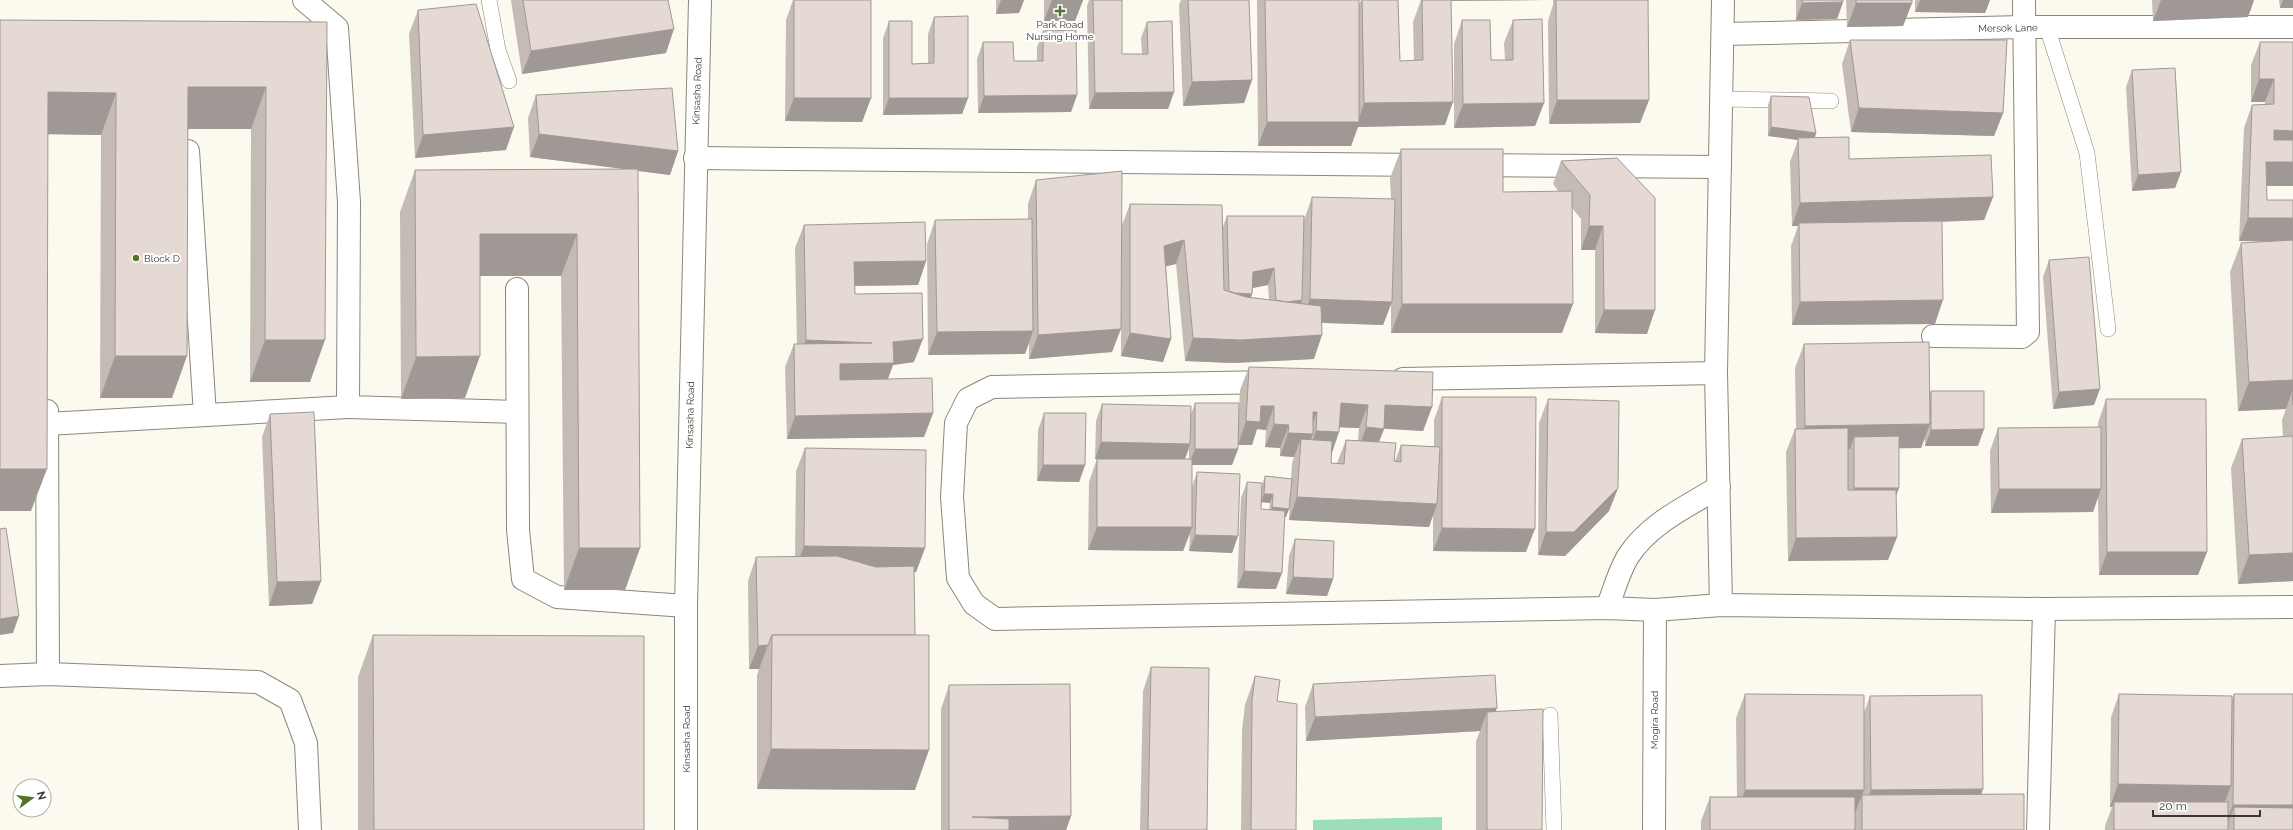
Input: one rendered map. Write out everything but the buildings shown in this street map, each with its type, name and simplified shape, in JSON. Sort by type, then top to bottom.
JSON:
[{"type":"street","points":[[304,0],[337,28],[349,202],[348,407]]},
{"type":"street","name":"Kinsasha Road","points":[[686,830],[686,606],[695,158],[700,0]]},
{"type":"street","points":[[1721,605],[1716,373],[1723,0]]},
{"type":"street","points":[[1933,336],[2022,337],[2028,332],[2023,27],[2024,0]]},
{"type":"street","name":"Mersok Lane","points":[[1723,34],[2023,27],[2293,27]]},
{"type":"street","points":[[188,150],[205,415]]},
{"type":"street","points":[[695,158],[1720,167]]},
{"type":"street","points":[[517,288],[518,530],[523,579],[557,597],[686,606]]},
{"type":"street","points":[[1384,380],[1716,373]]},
{"type":"street","points":[[1290,382],[992,387],[968,398],[956,423],[952,497],[958,578],[974,604],[995,619],[1607,608],[1655,610],[1721,605],[2044,609],[2293,607]]},
{"type":"street","points":[[46,392],[48,674]]},
{"type":"street","points":[[47,424],[348,407],[517,412]]},
{"type":"street","points":[[1607,608],[1628,556],[1641,540],[1662,522],[1719,487]]},
{"type":"street","points":[[2038,830],[2044,609]]},
{"type":"street","name":"Mogira Road","points":[[1654,830],[1655,610]]},
{"type":"street","points":[[0,676],[48,674],[258,682],[290,700],[306,743],[310,830]]},
{"type":"lane","points":[[489,0],[498,50],[509,81]]},
{"type":"lane","points":[[2047,27],[2088,152],[2108,329]]},
{"type":"lane","points":[[1721,99],[1830,101]]},
{"type":"lane","points":[[1550,715],[1554,830]]},
{"type":"green space","points":[[1442,817],[1442,830],[1313,830],[1313,820]]},
{"type":"place","name":"Park Road Nursing Home","points":[[1060,11]]},
{"type":"place","name":"Block D","points":[[136,258]]}]
